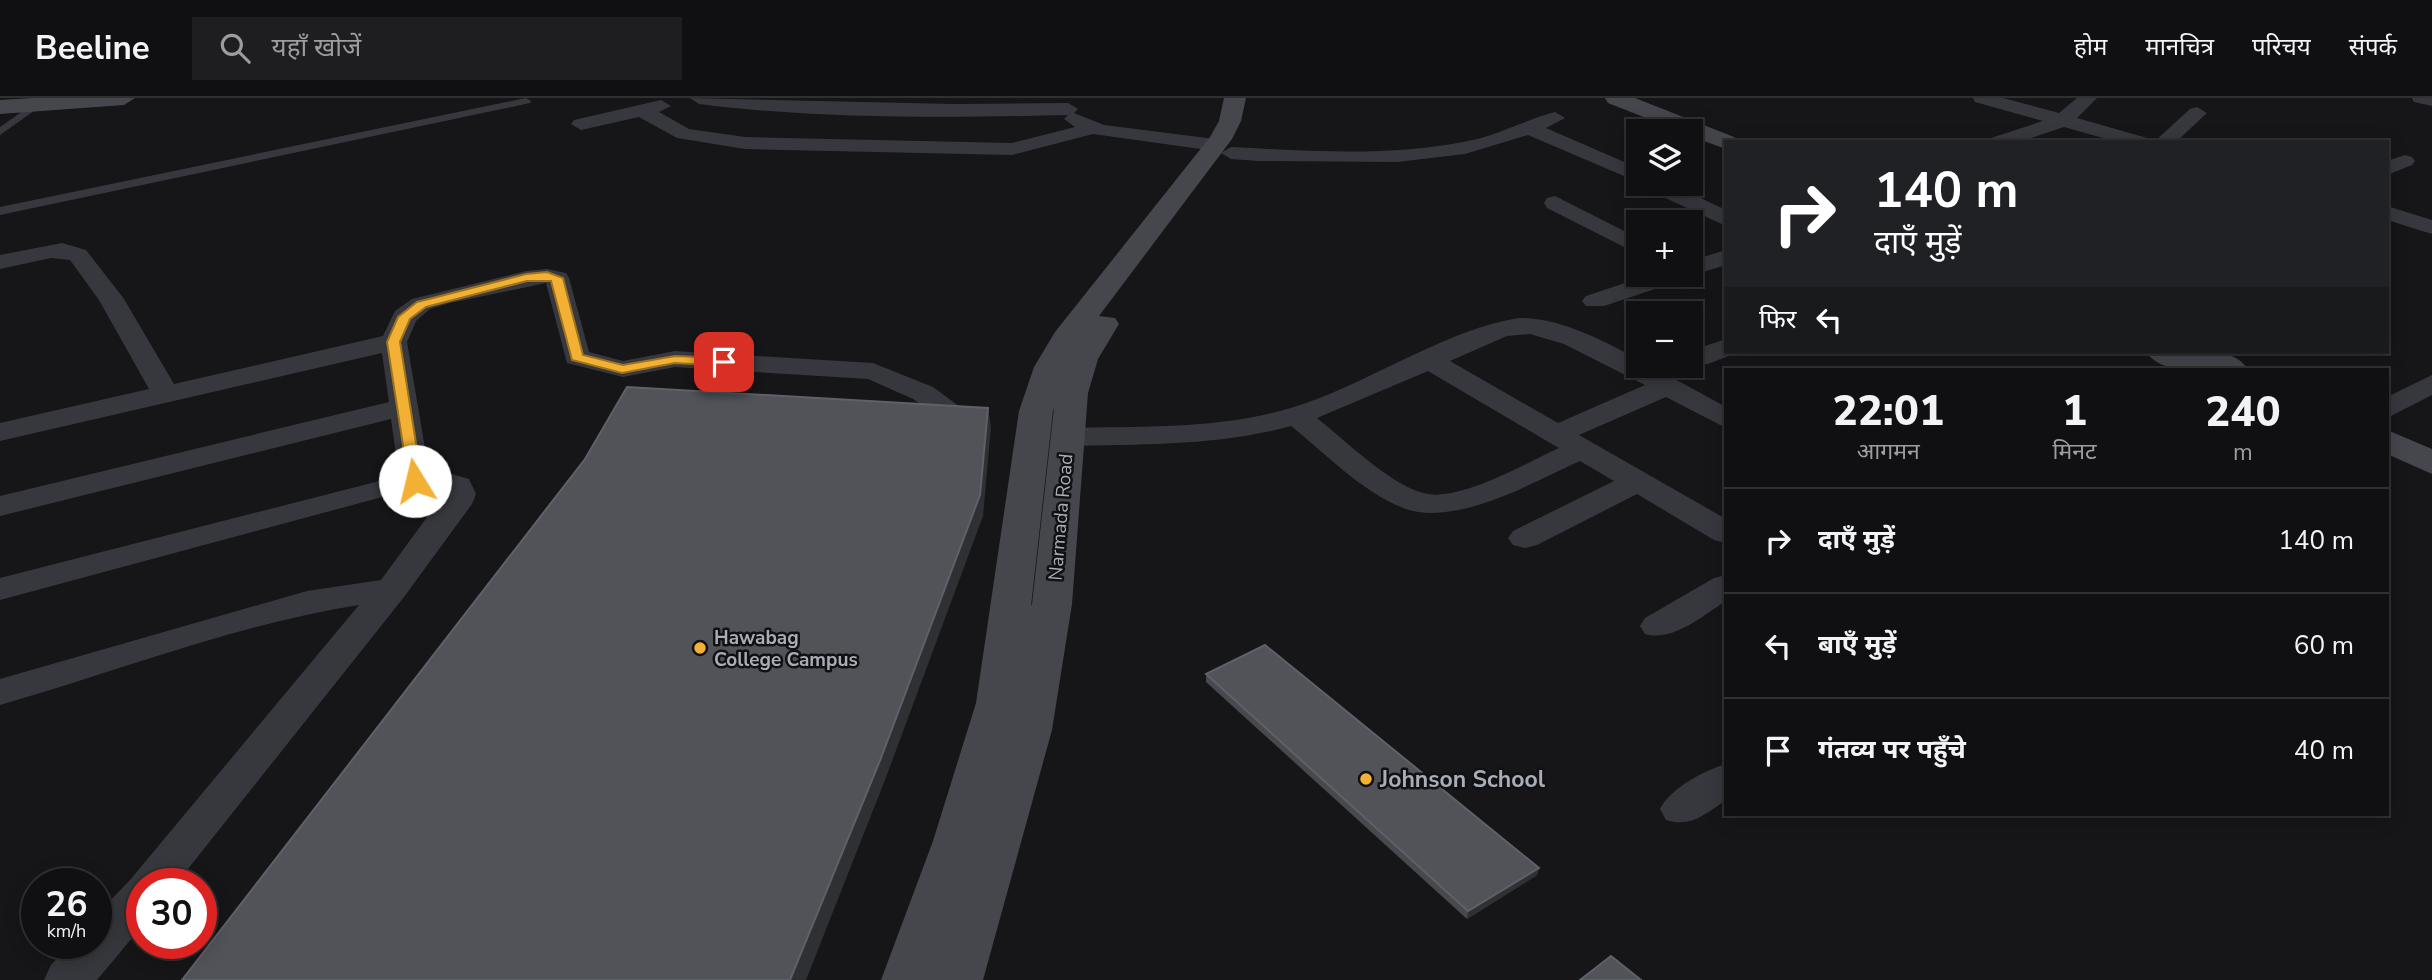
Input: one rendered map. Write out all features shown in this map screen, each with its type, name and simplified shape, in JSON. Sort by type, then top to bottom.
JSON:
[{"type":"street","points":[[0,107],[124,98]]},
{"type":"street","points":[[581,124],[696,98],[744,104],[990,112],[1070,103],[1076,120],[1094,128],[1223,149],[1312,157],[1419,155],[1475,146],[1555,118]]},
{"type":"street","points":[[847,98],[882,109]]},
{"type":"street","points":[[909,980],[958,841],[998,704],[1036,411],[1049,367],[1066,339],[1223,149],[1235,98]]},
{"type":"street","name":"Narmada Road","points":[[955,980],[1028,730],[1052,604],[1072,393],[1082,359],[1114,307],[1223,149],[1252,116],[1258,98]]},
{"type":"street","points":[[1591,98],[1644,119]]},
{"type":"street","points":[[1616,98],[1724,141]]},
{"type":"street","points":[[1982,98],[2133,140]]},
{"type":"street","points":[[2004,140],[2062,121],[2088,98]]},
{"type":"street","points":[[2421,98],[2432,100]]},
{"type":"street","points":[[641,110],[684,134],[745,143],[1012,149],[1094,128]]},
{"type":"street","points":[[2166,140],[2197,113]]},
{"type":"street","points":[[1528,128],[1626,171]]},
{"type":"street","points":[[1703,144],[1724,153]]},
{"type":"street","points":[[1679,196],[1724,218]]},
{"type":"street","points":[[1555,203],[1626,241]]},
{"type":"street","points":[[2389,214],[2432,227]]},
{"type":"street","points":[[0,262],[54,251],[73,251],[123,318],[166,394]]},
{"type":"street","points":[[1703,265],[1724,258]]},
{"type":"street","points":[[415,481],[394,342],[404,317],[421,304],[526,278],[557,278],[577,357],[622,369],[675,359],[873,371],[923,393],[956,415]]},
{"type":"street","points":[[1595,302],[1638,287]]},
{"type":"street","points":[[1068,437],[1192,433],[1257,425],[1333,403],[1492,333],[1530,326],[1578,341],[1724,418]]},
{"type":"street","points":[[0,432],[394,342]]},
{"type":"street","points":[[1703,356],[1724,348]]},
{"type":"street","points":[[2166,354],[2198,368]]},
{"type":"street","points":[[2197,354],[2229,368]]},
{"type":"street","points":[[1429,360],[1724,532]]},
{"type":"street","points":[[2389,408],[2432,383]]},
{"type":"street","points":[[1556,434],[1666,387]]},
{"type":"street","points":[[0,506],[403,407]]},
{"type":"street","points":[[1296,415],[1390,488],[1418,503],[1433,505],[1462,500],[1582,449]]},
{"type":"street","points":[[2389,441],[2432,463]]},
{"type":"street","points":[[2389,459],[2432,480]]},
{"type":"street","points":[[0,589],[345,496],[415,481],[451,482],[458,486],[460,494],[456,504],[392,589],[163,868]]},
{"type":"street","points":[[1525,538],[1637,482]]},
{"type":"street","points":[[1657,626],[1724,587]]},
{"type":"street","points":[[0,692],[244,618],[307,602],[392,589]]},
{"type":"street","points":[[1681,809],[1724,780]]},
{"type":"street","points":[[68,980],[126,913]]},
{"type":"lane","points":[[0,211],[526,101]]},
{"type":"lane","points":[[0,132],[37,104]]},
{"type":"building","name":"Hawabag College Campus","points":[[627,387],[988,408],[980,495],[881,758],[790,980],[182,980],[198,959],[217,959],[217,935],[585,459]]},
{"type":"building","name":"Johnson School","points":[[1265,645],[1539,868],[1468,911],[1206,674]]},
{"type":"building","points":[[1611,956],[1641,980],[1580,980]]},
{"type":"place","name":"Hawabag College Campus","points":[[700,648]]},
{"type":"place","name":"Johnson School","points":[[1366,779]]},
{"type":"route","points":[[415,481],[394,342],[404,317],[421,304],[526,278],[547,276],[557,278],[577,357],[622,369],[675,359],[724,362]]}]
